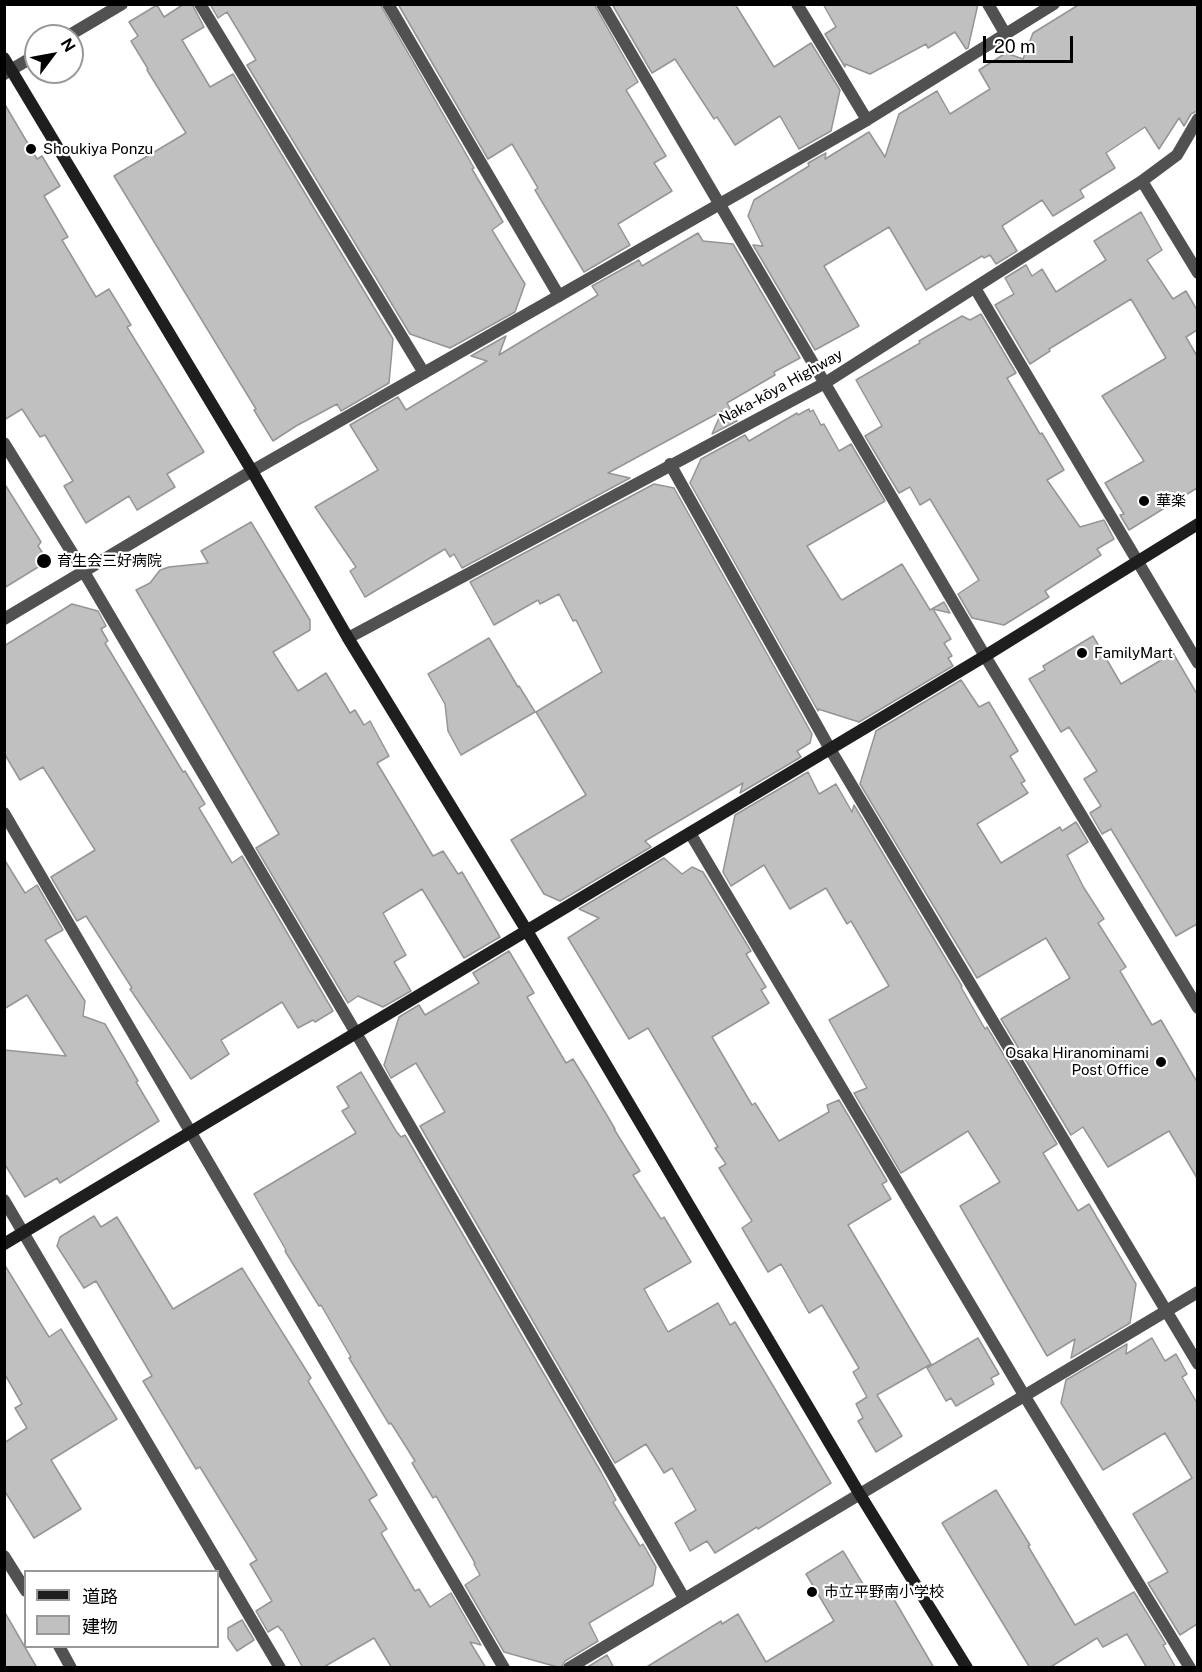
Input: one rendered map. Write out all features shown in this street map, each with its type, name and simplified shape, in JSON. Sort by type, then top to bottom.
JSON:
[{"type":"street","points":[[84,27],[122,4]]},
{"type":"street","points":[[200,4],[424,373]]},
{"type":"street","points":[[388,4],[559,296]]},
{"type":"street","points":[[602,4],[985,656],[1197,1008]]},
{"type":"street","points":[[797,4],[867,120]]},
{"type":"street","points":[[988,4],[1006,34]]},
{"type":"street","points":[[4,620],[252,471],[867,120],[1054,4]]},
{"type":"street","points":[[4,58],[8,71],[252,471],[348,638],[527,931],[859,1493],[967,1668]]},
{"type":"street","points":[[8,71],[24,62]]},
{"type":"street","name":"Naka-kōya Highway","points":[[348,638],[825,383],[1142,181],[1177,155],[1197,119]]},
{"type":"street","points":[[1142,181],[1197,273]]},
{"type":"street","points":[[975,288],[1197,663]]},
{"type":"street","points":[[4,443],[84,572],[356,1033],[684,1598]]},
{"type":"street","points":[[670,465],[830,749],[1197,1364]]},
{"type":"street","points":[[4,1244],[985,656],[1197,524]]},
{"type":"street","points":[[4,813],[504,1668]]},
{"type":"street","points":[[690,833],[1024,1395],[1190,1668]]},
{"type":"street","points":[[4,1200],[280,1668]]},
{"type":"street","points":[[569,1668],[1197,1292]]},
{"type":"street","points":[[4,1556],[24,1588]]},
{"type":"street","points":[[60,1648],[72,1668]]},
{"type":"building","points":[[184,4],[192,4],[204,27],[182,40],[210,87],[233,74],[393,339],[389,383],[341,411],[337,404],[273,441],[254,410],[256,409],[114,176],[186,133],[131,41],[138,36],[129,22],[157,5],[164,17]]},
{"type":"building","points":[[210,4],[380,4],[503,222],[492,230],[525,284],[515,312],[450,348],[410,334],[247,65],[256,60],[227,12],[218,18]]},
{"type":"building","points":[[398,4],[594,4],[638,82],[626,90],[666,156],[654,163],[672,191],[618,224],[630,245],[584,272],[535,190],[538,188],[512,144],[488,159]]},
{"type":"building","points":[[612,4],[735,4],[774,67],[811,43],[840,90],[831,131],[799,149],[780,116],[735,145],[717,117],[714,119],[675,59],[652,73]]},
{"type":"building","points":[[823,4],[978,4],[968,48],[966,49],[955,32],[928,48],[926,44],[870,74],[845,64],[845,67],[825,34],[836,27]]},
{"type":"building","points":[[1080,4],[1197,4],[1197,111],[1191,114],[1184,126],[1179,118],[1159,149],[1145,127],[1106,153],[1115,168],[1080,190],[1084,197],[1053,216],[1042,200],[1002,226],[1017,251],[996,264],[990,255],[984,258],[982,256],[926,290],[889,227],[824,266],[859,326],[815,350],[753,245],[763,246],[748,216],[754,200],[809,166],[808,163],[826,153],[825,159],[869,132],[885,157],[899,114],[937,91],[950,114],[990,89],[979,70],[1006,53],[1023,59],[1033,33]]},
{"type":"building","points":[[4,103],[37,159],[42,156],[60,186],[44,196],[68,237],[62,240],[96,297],[109,289],[131,325],[127,327],[204,452],[167,474],[175,487],[137,510],[129,496],[86,523],[64,486],[73,481],[45,435],[40,437],[22,409],[4,420]]},
{"type":"building","points":[[1141,212],[1162,250],[1147,260],[1173,299],[1186,291],[1197,310],[1197,330],[1186,337],[1197,356],[1197,488],[1129,530],[1120,515],[1124,514],[1105,483],[1144,461],[1102,396],[1166,358],[1131,299],[1049,349],[1050,351],[1030,364],[995,305],[1014,294],[1005,278],[1026,265],[1032,276],[1042,269],[1056,292],[1106,260],[1094,241]]},
{"type":"building","points":[[698,233],[703,241],[733,244],[800,358],[727,403],[737,421],[712,434],[722,411],[608,473],[630,478],[462,568],[454,554],[450,557],[445,549],[365,597],[350,571],[356,567],[315,507],[378,470],[350,425],[398,397],[406,410],[487,361],[471,356],[506,336],[499,355],[598,295],[592,286],[639,260],[642,266]]},
{"type":"building","points":[[981,314],[1016,373],[1007,378],[1064,470],[1047,480],[1080,527],[1104,520],[1114,539],[1097,549],[1101,555],[1045,591],[1049,597],[1004,625],[972,618],[958,594],[979,580],[930,499],[920,505],[910,487],[899,493],[865,436],[882,426],[856,380],[962,316],[970,320]]},
{"type":"building","points":[[809,409],[810,412],[813,410],[821,425],[824,424],[839,451],[851,444],[885,501],[807,546],[840,598],[842,600],[902,564],[930,610],[944,602],[950,613],[933,609],[951,639],[944,643],[952,656],[948,658],[953,666],[859,722],[818,709],[818,711],[690,483],[701,459],[745,435],[749,441],[797,413],[798,415]]},
{"type":"building","points":[[4,483],[41,542],[38,546],[48,561],[4,588]]},
{"type":"building","points":[[654,484],[674,488],[812,734],[810,743],[797,751],[801,757],[740,793],[743,783],[645,841],[651,847],[560,901],[544,894],[511,840],[586,795],[536,712],[602,672],[576,620],[573,621],[559,594],[540,604],[538,600],[494,625],[470,582]]},
{"type":"building","points":[[251,522],[310,620],[310,630],[273,652],[298,691],[326,673],[350,713],[355,710],[364,725],[370,721],[389,756],[377,763],[433,856],[443,851],[458,874],[462,872],[500,937],[464,958],[422,889],[383,913],[406,955],[394,962],[411,991],[383,1007],[358,996],[348,1003],[256,848],[279,834],[136,590],[150,583],[160,570],[208,563],[201,551]]},
{"type":"building","points":[[72,604],[98,611],[106,626],[101,629],[108,641],[105,643],[183,772],[185,771],[205,804],[199,808],[232,863],[242,856],[333,1011],[315,1022],[313,1020],[298,1028],[282,1002],[221,1040],[229,1054],[191,1079],[130,989],[132,988],[86,916],[77,921],[51,877],[95,850],[43,767],[20,780],[4,753],[4,646]]},
{"type":"building","points":[[1093,636],[1121,684],[1173,653],[1197,694],[1197,924],[1176,936],[1111,829],[1102,834],[1090,813],[1101,806],[1084,779],[1097,771],[1069,727],[1061,732],[1029,679],[1045,670],[1043,666]]},
{"type":"building","points":[[489,638],[535,712],[461,755],[448,731],[445,704],[428,674]]},
{"type":"building","points":[[961,680],[979,707],[989,702],[1018,751],[1010,756],[1025,781],[1021,783],[1028,793],[977,824],[1001,863],[1060,827],[1062,831],[1076,822],[1088,842],[1067,855],[1104,919],[1098,923],[1126,967],[1120,971],[1152,1025],[1161,1020],[1197,1082],[1197,1178],[1169,1131],[1108,1167],[1083,1127],[1071,1135],[1001,1019],[1070,978],[1046,938],[977,978],[860,784],[876,731]]},
{"type":"building","points":[[808,772],[819,794],[836,784],[852,812],[854,805],[962,986],[985,1029],[987,1027],[1057,1144],[1043,1153],[1078,1211],[1089,1204],[1136,1284],[1130,1323],[1071,1358],[1075,1339],[1047,1356],[960,1206],[1000,1182],[968,1131],[901,1173],[854,1093],[867,1088],[829,1020],[889,986],[851,921],[847,924],[826,888],[790,909],[764,865],[731,886],[723,872],[735,815]]},
{"type":"building","points":[[664,858],[682,874],[692,867],[703,872],[751,951],[746,954],[766,987],[761,990],[769,1003],[712,1037],[752,1105],[755,1103],[779,1141],[829,1112],[827,1105],[839,1100],[887,1181],[882,1184],[891,1199],[848,1225],[931,1364],[877,1395],[902,1436],[876,1452],[858,1421],[863,1418],[856,1404],[867,1397],[853,1372],[859,1368],[822,1305],[809,1313],[781,1264],[768,1272],[742,1228],[752,1221],[719,1168],[726,1164],[715,1148],[718,1147],[648,1028],[629,1039],[568,938],[599,918],[579,909]]},
{"type":"building","points":[[4,859],[25,893],[37,885],[63,930],[45,940],[85,1001],[83,1016],[105,1024],[159,1121],[60,1183],[57,1178],[25,1197],[4,1163],[4,1050],[66,1056],[27,995],[4,1009]]},
{"type":"building","points":[[509,951],[534,993],[527,997],[566,1063],[573,1059],[640,1171],[633,1175],[661,1219],[664,1217],[691,1262],[644,1289],[668,1332],[718,1303],[730,1325],[735,1322],[831,1483],[715,1553],[707,1541],[690,1551],[675,1523],[696,1510],[672,1468],[664,1473],[646,1444],[615,1463],[420,1126],[445,1112],[416,1063],[391,1078],[384,1065],[399,1017],[419,1005],[425,1015],[479,983],[473,973]]},
{"type":"building","points":[[361,1072],[396,1131],[401,1137],[405,1135],[601,1472],[616,1500],[613,1502],[640,1546],[643,1544],[656,1567],[653,1585],[589,1623],[598,1641],[565,1661],[561,1668],[504,1652],[465,1585],[480,1575],[475,1563],[436,1496],[433,1498],[412,1463],[415,1461],[391,1423],[389,1424],[349,1358],[351,1357],[321,1305],[319,1306],[285,1251],[254,1194],[356,1133],[342,1111],[349,1107],[337,1087]]},
{"type":"building","points":[[94,1216],[101,1227],[117,1217],[173,1309],[242,1268],[311,1378],[308,1381],[377,1495],[369,1500],[387,1529],[381,1533],[415,1591],[419,1589],[430,1607],[451,1593],[481,1645],[470,1642],[486,1668],[392,1668],[374,1638],[322,1668],[303,1668],[282,1630],[278,1626],[268,1632],[256,1611],[272,1601],[250,1564],[257,1560],[200,1467],[196,1469],[143,1381],[152,1376],[96,1281],[84,1288],[57,1246],[60,1237]]},
{"type":"building","points":[[4,1264],[49,1337],[61,1329],[117,1419],[51,1460],[81,1509],[34,1538],[4,1490],[4,1443],[27,1428],[15,1408],[22,1404],[4,1373]]},
{"type":"building","points":[[978,1338],[999,1374],[991,1378],[994,1384],[956,1406],[951,1398],[946,1401],[927,1368]]},
{"type":"building","points":[[1152,1338],[1165,1361],[1176,1354],[1187,1374],[1182,1377],[1197,1403],[1197,1624],[1180,1635],[1148,1583],[1168,1572],[1133,1514],[1192,1478],[1165,1433],[1103,1470],[1061,1403],[1066,1380],[1127,1344],[1126,1354]]},
{"type":"building","points":[[996,1490],[1075,1625],[1134,1592],[1166,1644],[1163,1645],[1176,1668],[1147,1668],[1127,1634],[1103,1647],[1097,1638],[1049,1668],[1030,1668],[942,1523]]},
{"type":"building","points":[[843,1551],[872,1599],[888,1589],[934,1668],[645,1668],[721,1621],[722,1624],[738,1614],[766,1662],[834,1621],[806,1574]]},
{"type":"building","points":[[4,1611],[37,1668],[4,1668]]},
{"type":"building","points":[[242,1620],[254,1640],[237,1651],[228,1638],[228,1628]]},
{"type":"building","points":[[607,1655],[614,1668],[586,1668]]},
{"type":"place","name":"Shoukiya Ponzu","points":[[31,149]]},
{"type":"place","name":"華楽","points":[[1144,501]]},
{"type":"place","name":"育生会三好病院","points":[[44,561]]},
{"type":"place","name":"FamilyMart","points":[[1082,653]]},
{"type":"place","name":"Osaka Hiranominami Post Office","points":[[1161,1062]]},
{"type":"place","name":"市立平野南小学校","points":[[812,1592]]}]
